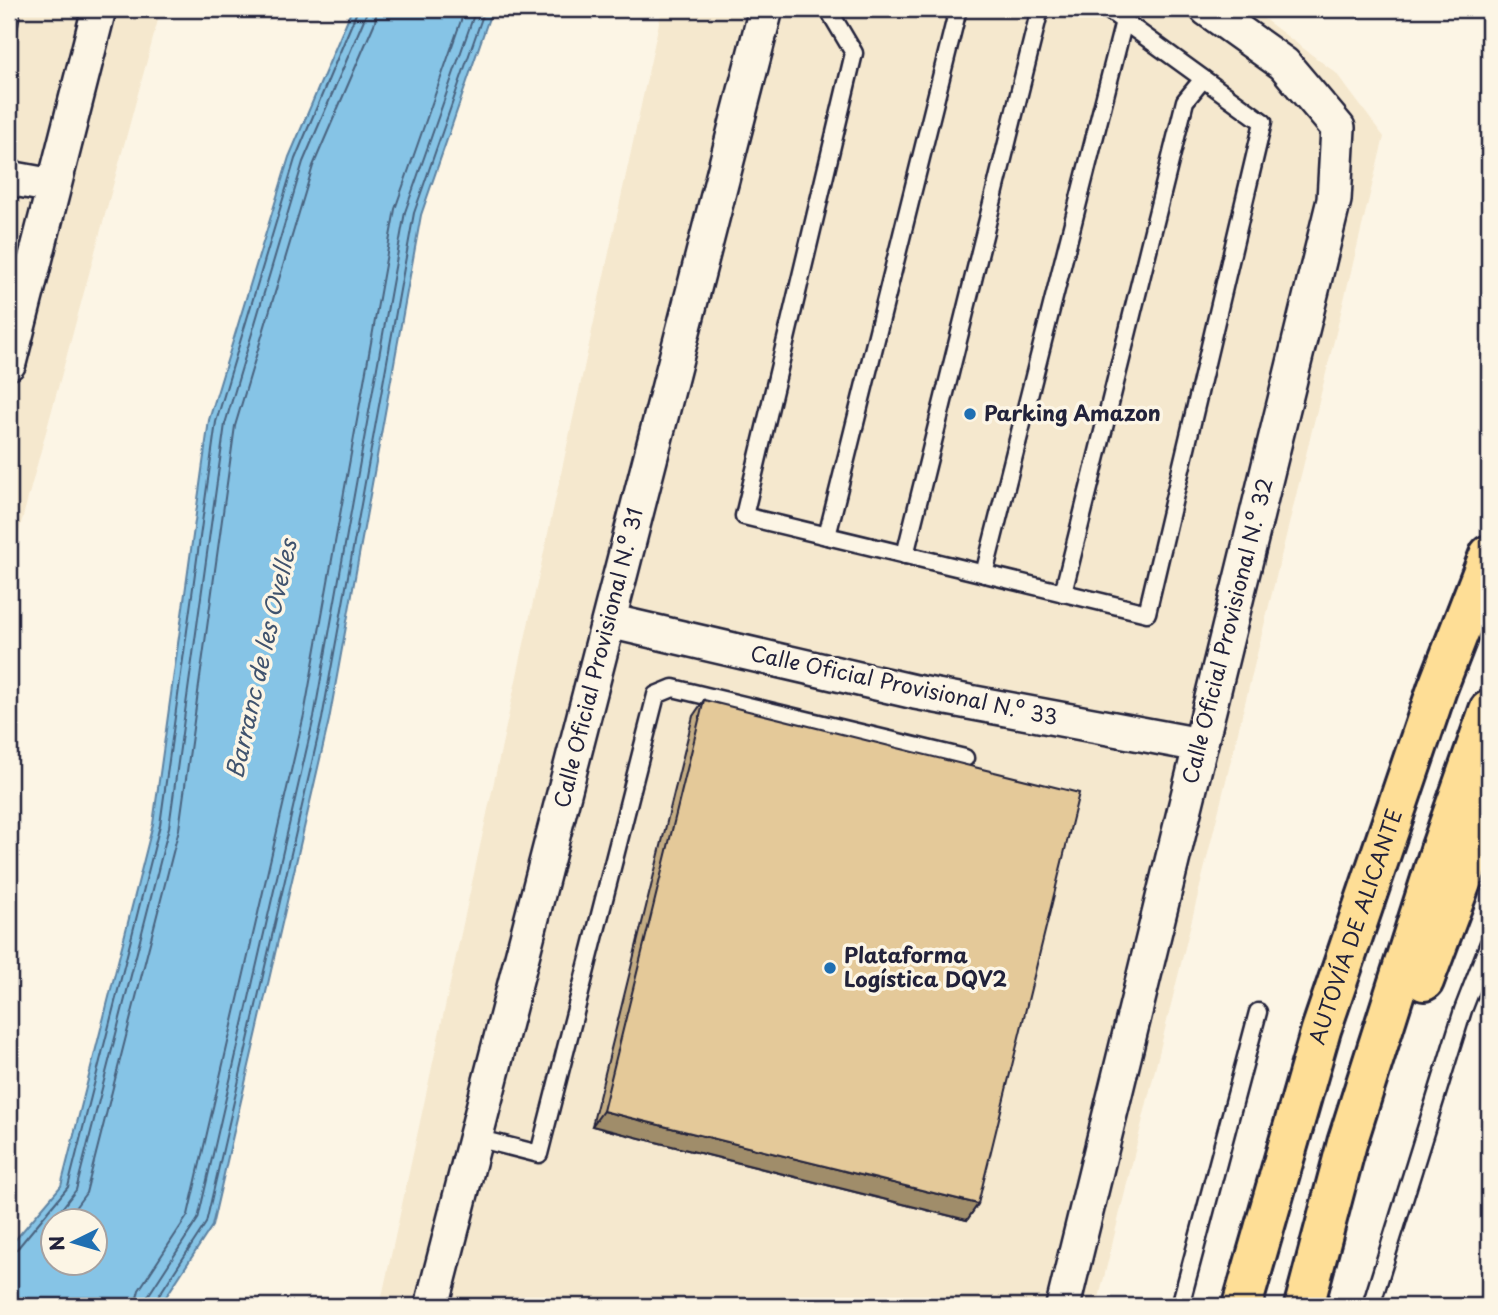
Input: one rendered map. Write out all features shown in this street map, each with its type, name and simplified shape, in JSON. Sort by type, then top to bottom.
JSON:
[{"type":"highway","name":"AUTOVÍA DE ALICANTE","points":[[1242,1306],[1321,1030],[1437,690],[1489,555]]},
{"type":"highway","points":[[1304,1306],[1347,1143],[1441,847],[1489,710]]},
{"type":"highway","points":[[1310,1306],[1342,1240],[1412,1012],[1489,808]]},
{"type":"street","points":[[9,363],[99,9]]},
{"type":"street","name":"Calle Oficial Provisional N.º 31","points":[[432,1306],[766,9]]},
{"type":"street","name":"Calle Oficial Provisional N.º 32","points":[[1063,1306],[1334,200],[1338,128],[1284,64],[1207,9]]},
{"type":"street","points":[[9,178],[52,186]]},
{"type":"street","name":"Calle Oficial Provisional N.º 33","points":[[609,621],[915,692],[1200,745]]},
{"type":"lane","points":[[828,9],[854,54],[744,516],[1147,612],[1263,122],[1107,9]]},
{"type":"lane","points":[[827,536],[958,9]]},
{"type":"lane","points":[[905,555],[1040,9]]},
{"type":"lane","points":[[984,574],[1124,21]]},
{"type":"lane","points":[[1063,593],[1185,101],[1203,79]]},
{"type":"lane","points":[[476,1139],[540,1154],[656,695],[673,688],[965,758]]},
{"type":"lane","points":[[1371,1306],[1463,1010],[1489,943]]},
{"type":"lane","points":[[1180,1306],[1258,1012]]},
{"type":"shaded area","points":[[9,9],[161,9],[9,568]]},
{"type":"shaded area","points":[[662,9],[1251,9],[1336,73],[1384,137],[1097,1306],[380,1306]]},
{"type":"water","name":"Barranc de les Ovelles","points":[[352,9],[492,9],[421,215],[329,720],[212,1226],[160,1306],[9,1306],[9,1247],[38,1213],[38,1276],[108,1276],[108,1206],[44,1206],[61,1186],[153,824],[209,420],[289,157]]},
{"type":"building","points":[[9,9],[21,9],[13,53],[9,57]]},
{"type":"building","name":"Plataforma Logística DQV2","points":[[704,700],[1079,793],[978,1204],[603,1111]]},
{"type":"place","name":"Parking Amazon","points":[[970,414]]},
{"type":"place","name":"Plataforma Logística DQV2","points":[[830,968]]}]
